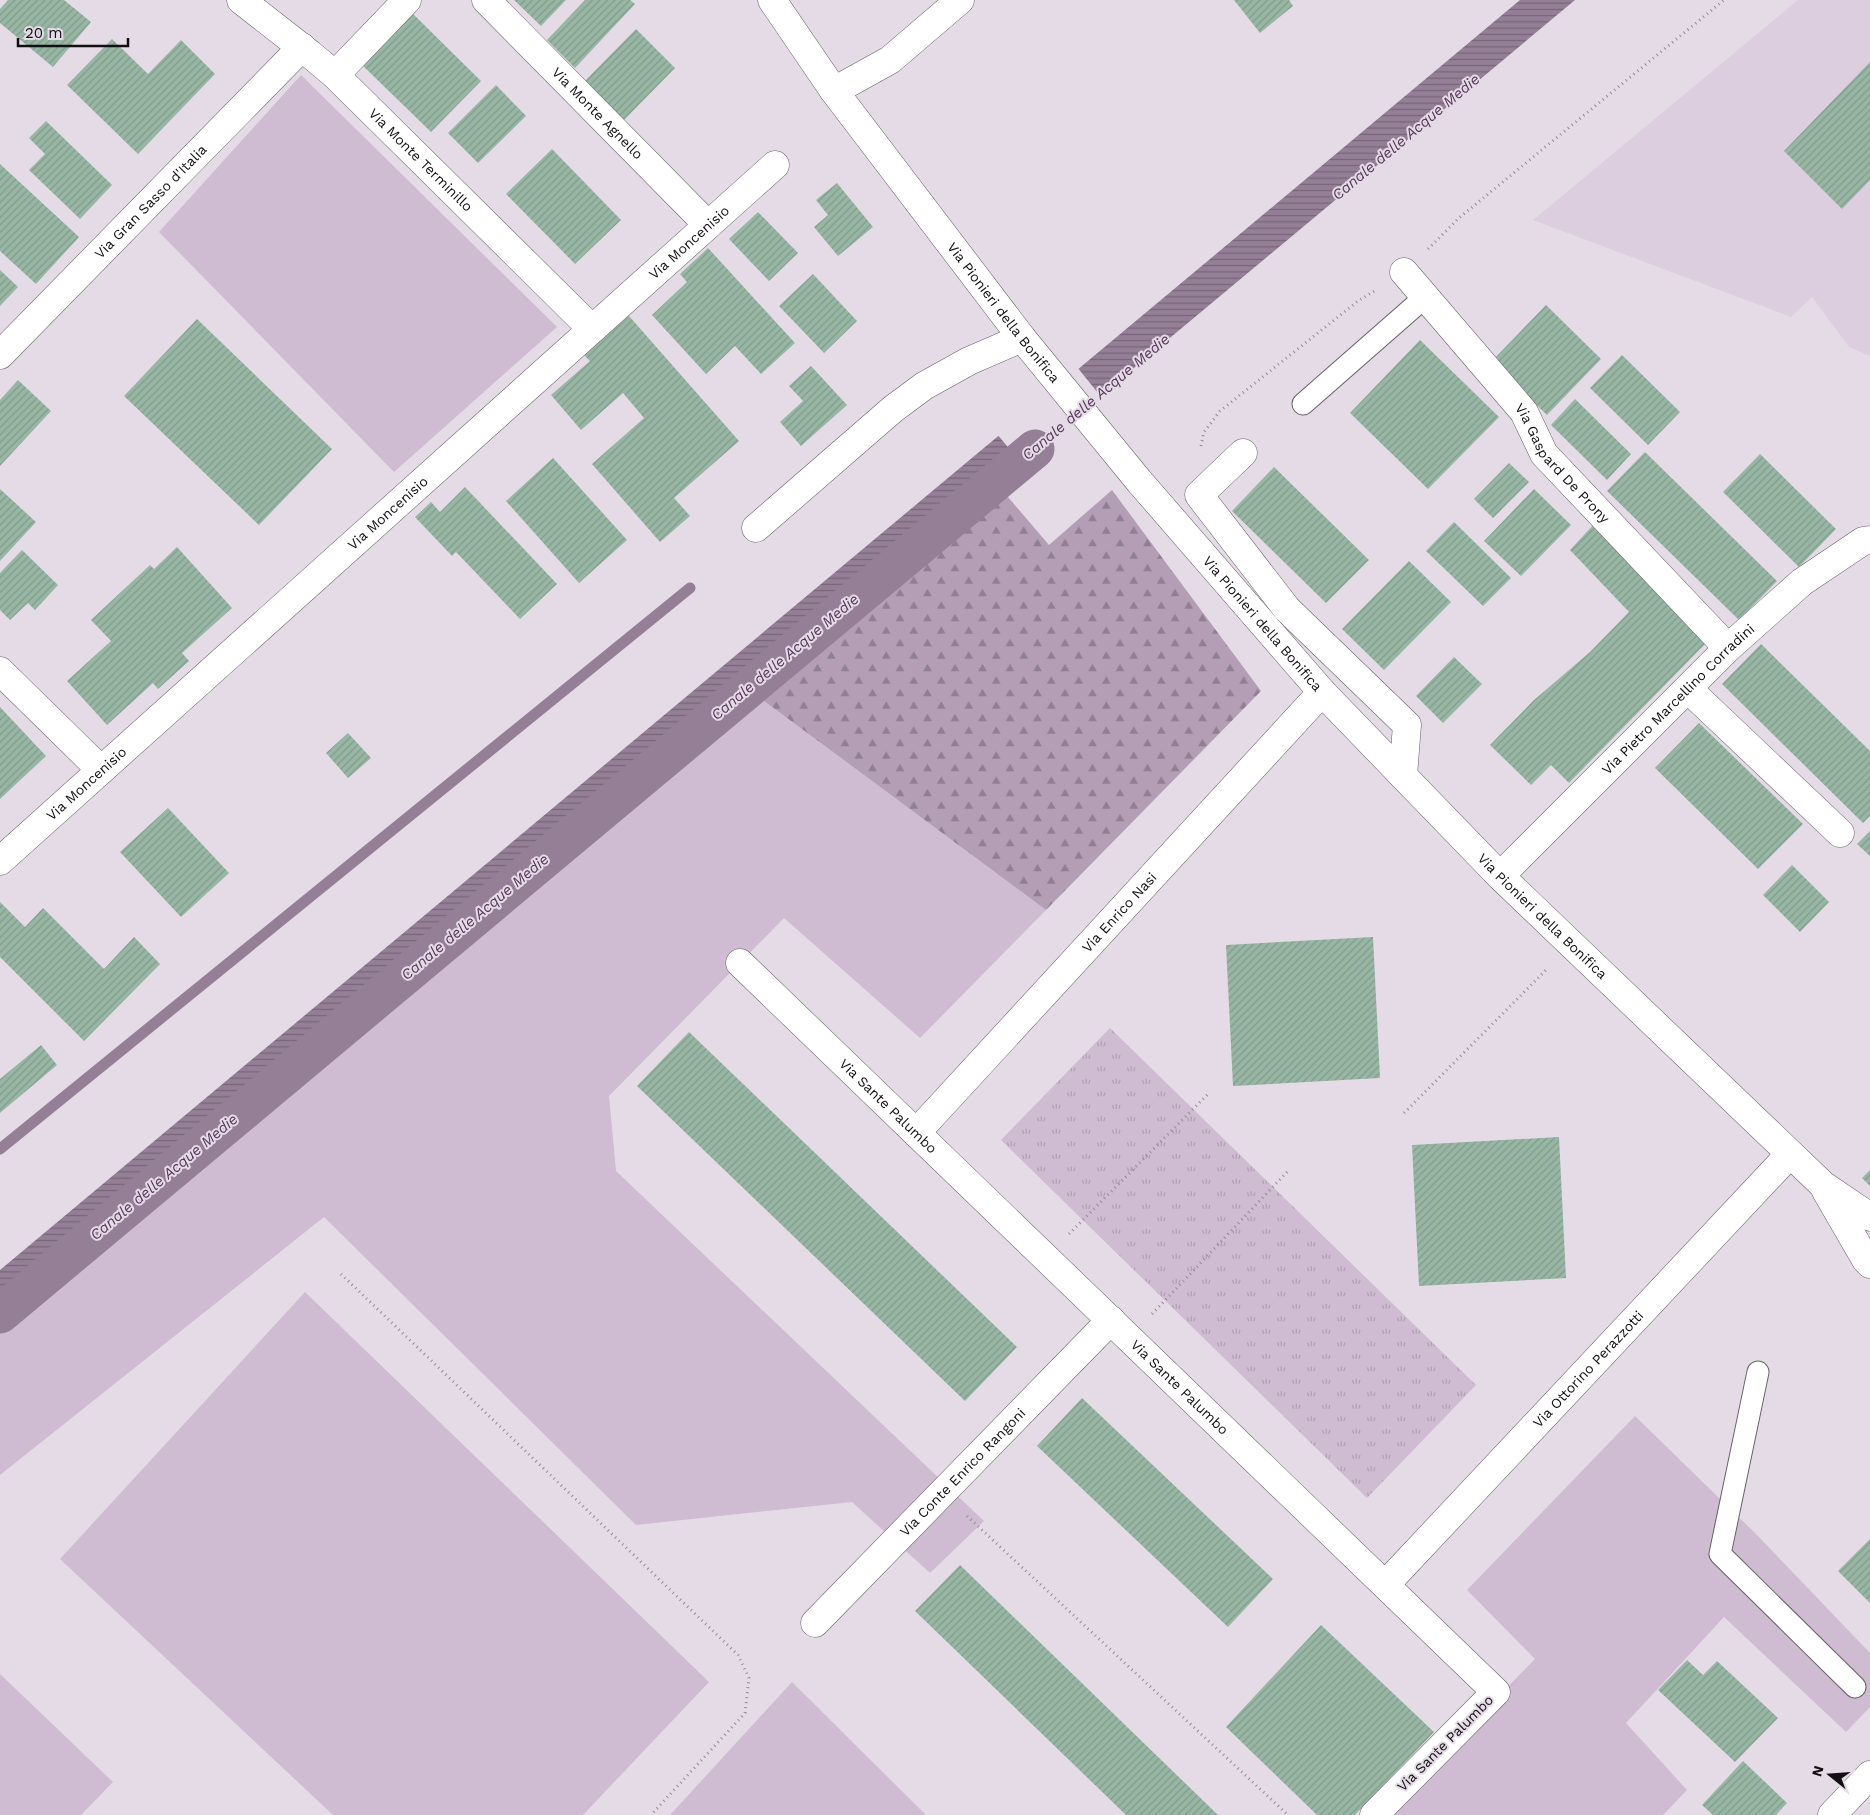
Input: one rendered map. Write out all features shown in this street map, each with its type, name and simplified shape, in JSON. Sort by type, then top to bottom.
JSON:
[{"type":"street","name":"Via Monte Terminillo","points":[[241,0],[335,75],[592,329]]},
{"type":"street","points":[[335,75],[407,0]]},
{"type":"street","name":"Via Monte Agnello","points":[[486,0],[708,225]]},
{"type":"street","name":"Via Pionieri della Bonifica","points":[[772,0],[851,114],[1022,338],[1139,481],[1322,692],[1500,876],[1790,1154],[1823,1185],[1870,1217]]},
{"type":"street","points":[[834,91],[890,60],[960,0]]},
{"type":"street","name":"Via Gran Sasso d'Italia","points":[[0,355],[302,47]]},
{"type":"street","points":[[851,114],[890,60]]},
{"type":"street","name":"Via Moncenisio","points":[[0,861],[775,165]]},
{"type":"street","name":"Via Gaspard De Prony","points":[[1404,272],[1524,412],[1544,454],[1728,648]]},
{"type":"street","points":[[756,528],[894,409],[924,386],[957,367],[1022,338]]},
{"type":"street","points":[[1243,453],[1199,495],[1287,609],[1407,725],[1403,776]]},
{"type":"street","name":"Via Pietro Marcellino Corradini","points":[[1500,876],[1728,648],[1802,582],[1863,542],[1870,540]]},
{"type":"street","points":[[0,670],[101,770]]},
{"type":"street","points":[[1688,689],[1840,833]]},
{"type":"street","name":"Via Enrico Nasi","points":[[916,1133],[1322,692]]},
{"type":"street","name":"Via Sante Palumbo","points":[[740,963],[1496,1692],[1374,1815]]},
{"type":"street","name":"Via Ottorino Perazzotti","points":[[1386,1584],[1790,1154]]},
{"type":"street","name":"Via Pionieri della Bonifica","points":[[1823,1185],[1870,1264]]},
{"type":"street","name":"Via Conte Enrico Rangoni","points":[[815,1623],[942,1493],[1120,1329]]},
{"type":"street","points":[[1832,1815],[1870,1775]]},
{"type":"lane","points":[[1303,404],[1425,297]]},
{"type":"lane","points":[[1758,1372],[1720,1554],[1856,1687]]},
{"type":"path","points":[[1199,495],[1199,459],[1204,432],[1220,411],[1358,301],[1404,272],[1459,218],[1724,0]]},
{"type":"path","points":[[1404,1113],[1572,945]]},
{"type":"path","points":[[1046,1258],[1208,1094]]},
{"type":"path","points":[[1120,1329],[1288,1170]]},
{"type":"path","points":[[341,1274],[738,1654],[749,1678],[745,1713],[651,1815]]},
{"type":"path","points":[[942,1493],[1288,1815]]},
{"type":"shaded area","points":[[1798,0],[1870,0],[1870,356],[1849,347],[1812,297],[1791,317],[1533,220]]},
{"type":"green space","points":[[301,75],[557,327],[394,472],[159,232]]},
{"type":"green space","points":[[996,483],[1049,545],[1112,490],[1261,691],[1046,910],[748,689]]},
{"type":"green space","points":[[748,689],[1046,910],[920,1038],[784,918],[609,1096],[616,1171],[984,1521],[930,1573],[852,1502],[636,1525],[324,1217],[0,1475],[0,1314]]},
{"type":"green space","points":[[1110,1028],[1476,1385],[1367,1498],[1001,1140]]},
{"type":"green space","points":[[305,1292],[709,1682],[583,1815],[333,1815],[60,1559]]},
{"type":"green space","points":[[1635,1416],[1755,1533],[1870,1653],[1870,1707],[1846,1732],[1724,1617],[1626,1723],[1687,1790],[1663,1815],[1382,1815],[1535,1659],[1467,1590]]},
{"type":"green space","points":[[0,1674],[113,1782],[81,1815],[0,1815]]},
{"type":"green space","points":[[792,1682],[926,1815],[670,1815]]},
{"type":"water","points":[[1520,0],[1575,0],[0,1314],[0,1270]]},
{"type":"pier","points":[[1077,367],[1102,398],[1022,464],[997,434]]},
{"type":"building","points":[[8,0],[64,0],[91,22],[53,67],[0,23],[0,9]]},
{"type":"building","points":[[514,0],[566,0],[541,26]]},
{"type":"building","points":[[585,0],[630,0],[635,4],[575,68],[547,40]]},
{"type":"building","points":[[1234,0],[1289,0],[1293,6],[1260,33]]},
{"type":"building","points":[[410,11],[481,81],[431,132],[360,63]]},
{"type":"building","points":[[636,29],[675,68],[622,122],[583,83]]},
{"type":"building","points":[[112,39],[148,74],[181,40],[215,74],[138,154],[67,85]]},
{"type":"building","points":[[1870,62],[1870,180],[1842,209],[1784,151]]},
{"type":"building","points":[[496,85],[526,116],[478,163],[448,133]]},
{"type":"building","points":[[46,121],[112,185],[80,219],[29,170],[45,154],[29,138]]},
{"type":"building","points":[[552,149],[621,220],[575,264],[506,194]]},
{"type":"building","points":[[0,164],[79,237],[36,284],[0,251]]},
{"type":"building","points":[[837,183],[873,227],[838,256],[814,227],[828,215],[816,200]]},
{"type":"building","points":[[758,212],[798,253],[769,281],[729,239]]},
{"type":"building","points":[[708,248],[795,343],[761,374],[735,346],[706,374],[652,315],[687,282],[680,274]]},
{"type":"building","points":[[0,270],[18,287],[0,306]]},
{"type":"building","points":[[813,274],[857,321],[824,353],[779,306]]},
{"type":"building","points":[[1546,305],[1601,359],[1547,415],[1492,361]]},
{"type":"building","points":[[629,316],[739,441],[674,498],[690,516],[660,542],[592,464],[644,418],[623,393],[581,430],[551,395],[590,361],[584,355]]},
{"type":"building","points":[[197,319],[332,449],[259,525],[124,396]]},
{"type":"building","points":[[1420,340],[1499,417],[1428,489],[1350,413]]},
{"type":"building","points":[[1622,355],[1680,412],[1648,445],[1590,388]]},
{"type":"building","points":[[811,366],[847,405],[801,446],[780,422],[803,401],[789,386]]},
{"type":"building","points":[[18,380],[51,411],[0,466],[0,400]]},
{"type":"building","points":[[1575,399],[1631,454],[1607,480],[1551,425]]},
{"type":"building","points":[[1645,452],[1777,581],[1739,620],[1607,491]]},
{"type":"building","points":[[1760,454],[1836,529],[1799,567],[1723,492]]},
{"type":"building","points":[[553,458],[627,540],[579,583],[506,501]]},
{"type":"building","points":[[1509,463],[1529,482],[1493,518],[1474,499]]},
{"type":"building","points":[[1274,467],[1369,560],[1326,603],[1232,511]]},
{"type":"building","points":[[465,487],[557,584],[520,619],[456,552],[452,556],[415,517],[431,502],[440,512]]},
{"type":"building","points":[[0,489],[36,522],[0,561]]},
{"type":"building","points":[[1534,489],[1571,525],[1521,576],[1484,541]]},
{"type":"building","points":[[1454,522],[1511,578],[1483,606],[1426,551]]},
{"type":"building","points":[[1596,522],[1707,642],[1569,783],[1551,765],[1531,785],[1490,745],[1534,700],[1590,652],[1629,612],[1570,550]]},
{"type":"building","points":[[177,547],[232,608],[182,653],[189,661],[158,689],[153,683],[107,725],[67,681],[111,641],[91,620],[150,565],[154,569]]},
{"type":"building","points":[[22,550],[58,585],[35,610],[28,603],[10,620],[0,610],[0,573]]},
{"type":"building","points":[[1409,561],[1451,602],[1384,670],[1342,629]]},
{"type":"building","points":[[1761,644],[1870,751],[1870,816],[1863,823],[1722,684]]},
{"type":"building","points":[[1454,657],[1482,684],[1443,723],[1416,696]]},
{"type":"building","points":[[0,707],[46,756],[0,799]]},
{"type":"building","points":[[1699,723],[1803,824],[1758,869],[1655,768]]},
{"type":"building","points":[[348,733],[371,758],[348,778],[326,753]]},
{"type":"building","points":[[168,808],[229,873],[181,917],[120,852]]},
{"type":"building","points":[[1870,831],[1870,856],[1857,844]]},
{"type":"building","points":[[1792,865],[1829,902],[1800,932],[1763,895]]},
{"type":"building","points":[[0,902],[25,927],[43,908],[104,969],[134,937],[160,964],[84,1041],[0,957]]},
{"type":"building","points":[[1373,937],[1380,1078],[1233,1086],[1226,945]]},
{"type":"building","points":[[689,1032],[1017,1347],[965,1401],[637,1086]]},
{"type":"building","points":[[41,1045],[57,1065],[0,1113],[0,1079]]},
{"type":"building","points":[[1559,1137],[1566,1278],[1419,1286],[1412,1145]]},
{"type":"building","points":[[1870,1170],[1870,1186],[1862,1178]]},
{"type":"building","points":[[1082,1398],[1273,1579],[1228,1627],[1037,1446]]},
{"type":"building","points":[[1870,1539],[1870,1603],[1838,1571]]},
{"type":"building","points":[[960,1565],[1218,1815],[1126,1815],[915,1611]]},
{"type":"building","points":[[1321,1625],[1434,1732],[1355,1815],[1317,1815],[1226,1727]]},
{"type":"building","points":[[1687,1660],[1703,1675],[1717,1661],[1778,1718],[1735,1762],[1658,1690]]},
{"type":"building","points":[[1743,1761],[1787,1803],[1776,1815],[1713,1815],[1702,1805]]},
{"type":"waterway","name":"Canale delle Acque Medie","points":[[0,1314],[1035,449]]},
{"type":"waterway","points":[[0,1149],[690,588]]}]
